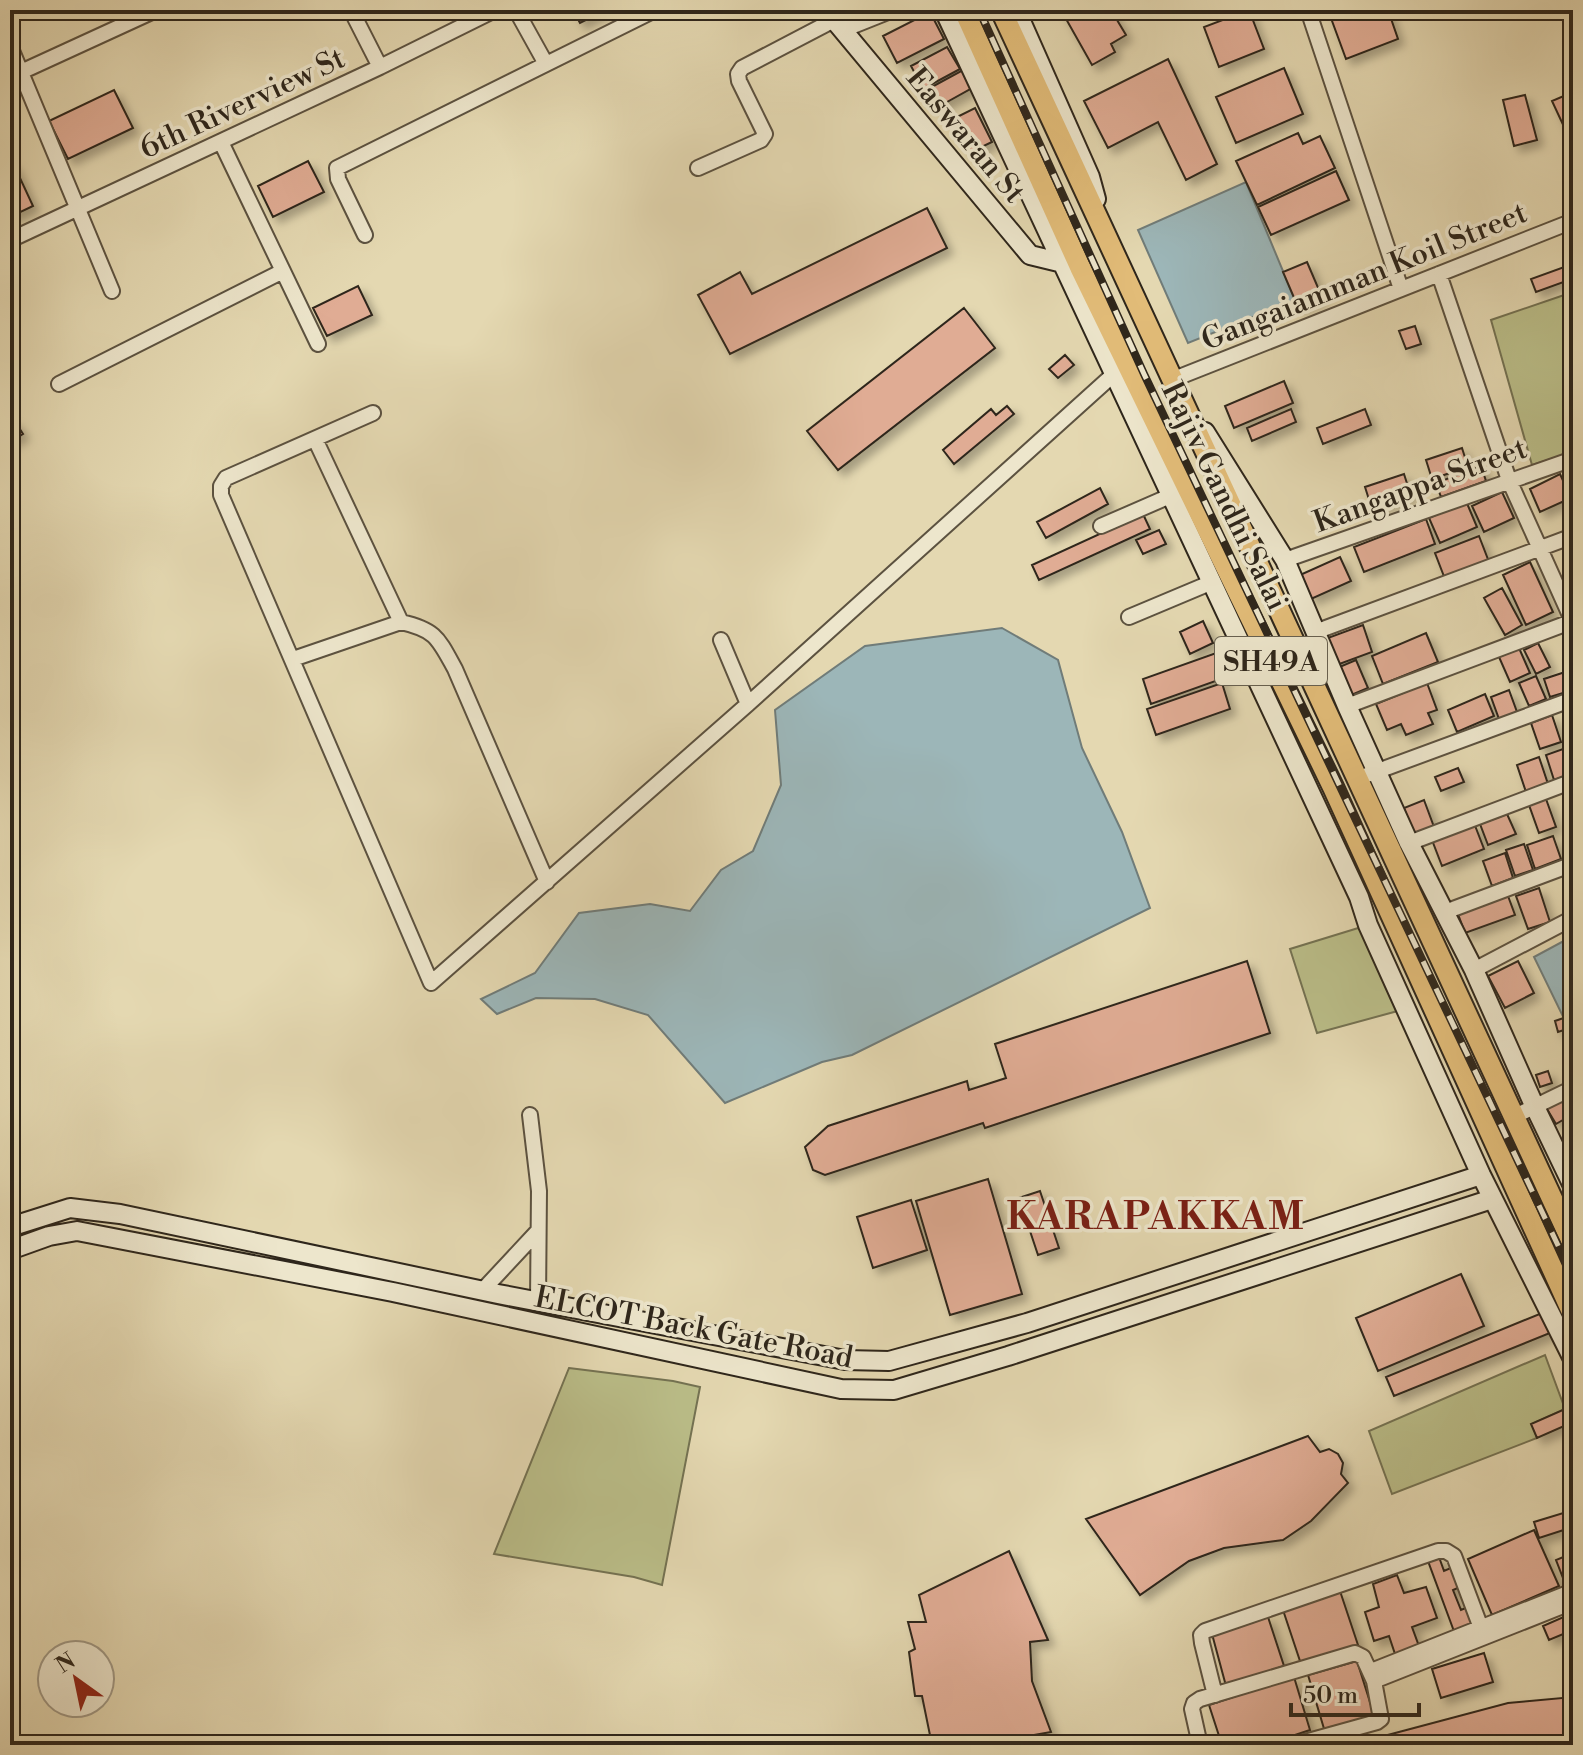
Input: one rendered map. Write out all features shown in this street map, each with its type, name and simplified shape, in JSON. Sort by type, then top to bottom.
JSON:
[{"type":"main road","name":"Rajiv Gandhi Salai","points":[[964,10],[1071,265],[1319,758],[1573,1314]]},
{"type":"main road","name":"Rajiv Gandhi Salai","points":[[1001,10],[1276,604],[1369,774],[1573,1244]]},
{"type":"street","points":[[15,74],[156,10]]},
{"type":"street","points":[[351,10],[380,67]]},
{"type":"street","name":"6th Riverview St","points":[[10,240],[495,10]]},
{"type":"street","points":[[516,10],[546,64]]},
{"type":"street","points":[[365,235],[338,179],[337,168],[655,10]]},
{"type":"street","points":[[698,168],[761,140],[765,134],[739,81],[738,74],[742,68],[834,20],[893,10]]},
{"type":"street","points":[[944,10],[1071,265],[1114,374],[1359,897],[1368,925],[1492,1199],[1573,1359]]},
{"type":"street","points":[[1016,10],[1090,177],[1104,230]]},
{"type":"street","points":[[1308,10],[1401,289]]},
{"type":"street","name":"Easwaran St","points":[[834,20],[1030,255],[1071,265]]},
{"type":"street","points":[[10,46],[15,74],[78,209],[112,291]]},
{"type":"street","points":[[221,142],[318,344]]},
{"type":"street","name":"Gangaiamman Koil Street","points":[[1178,387],[1401,289],[1573,221]]},
{"type":"street","points":[[59,384],[283,271]]},
{"type":"street","points":[[1347,706],[1573,621],[1509,480],[1439,274]]},
{"type":"street","points":[[373,413],[226,478],[221,486],[221,495],[431,983],[748,704],[1114,374]]},
{"type":"street","points":[[1178,387],[1285,560],[1347,706],[1369,774],[1409,843],[1474,970],[1534,1105],[1568,1163],[1573,1186]]},
{"type":"street","points":[[315,439],[401,622]]},
{"type":"street","name":"Kangappa Street","points":[[1285,560],[1573,459]]},
{"type":"street","points":[[1101,526],[1170,496]]},
{"type":"street","points":[[1315,632],[1573,536]]},
{"type":"street","points":[[1129,617],[1210,583]]},
{"type":"street","points":[[293,659],[401,622],[427,627],[444,648],[547,882]]},
{"type":"street","points":[[721,640],[748,704]]},
{"type":"street","points":[[1369,774],[1573,699]]},
{"type":"street","points":[[1298,768],[1319,758]]},
{"type":"street","points":[[1409,843],[1573,781]]},
{"type":"street","points":[[1445,912],[1573,864]]},
{"type":"street","points":[[1474,970],[1573,918]]},
{"type":"street","points":[[1515,1116],[1573,1088]]},
{"type":"street","points":[[530,1115],[539,1191],[538,1300]]},
{"type":"street","name":"ELCOT Back Gate Road","points":[[10,1227],[70,1208],[120,1214],[482,1291],[845,1360],[889,1361],[1027,1323],[1481,1175]]},
{"type":"street","name":"ELCOT Back Gate Road","points":[[10,1250],[49,1236],[77,1231],[349,1283],[841,1389],[894,1390],[1492,1199]]},
{"type":"street","points":[[482,1291],[537,1232]]},
{"type":"street","points":[[697,1357],[705,1333]]},
{"type":"street","points":[[1215,1695],[1202,1643],[1201,1635],[1205,1631],[1438,1551],[1454,1556],[1481,1628]]},
{"type":"street","points":[[1372,1676],[1573,1591]]},
{"type":"street","points":[[1372,1676],[1573,1602]]},
{"type":"street","points":[[1200,1745],[1192,1709],[1194,1703],[1355,1653],[1363,1657],[1372,1676],[1381,1713],[1377,1722],[1294,1745]]},
{"type":"green space","points":[[1573,292],[1573,452],[1532,465],[1491,320]]},
{"type":"green space","points":[[1368,925],[1405,1009],[1317,1033],[1290,949]]},
{"type":"green space","points":[[1545,1355],[1565,1409],[1532,1424],[1537,1438],[1392,1494],[1369,1431]]},
{"type":"green space","points":[[569,1368],[700,1387],[662,1585],[634,1577],[494,1554]]},
{"type":"water","points":[[1246,182],[1295,300],[1188,343],[1138,230]]},
{"type":"water","points":[[1002,628],[1058,660],[1082,748],[1122,832],[1150,908],[852,1055],[822,1062],[725,1103],[648,1015],[595,999],[536,998],[497,1014],[481,999],[535,973],[579,913],[650,904],[690,911],[721,870],[753,851],[781,785],[775,710],[865,646]]},
{"type":"water","points":[[1573,936],[1573,1037],[1534,957]]},
{"type":"building","points":[[573,10],[606,10],[580,23]]},
{"type":"building","points":[[1061,10],[1111,10],[1126,35],[1111,44],[1115,52],[1092,65]]},
{"type":"building","points":[[1249,10],[1264,49],[1219,67],[1204,27]]},
{"type":"building","points":[[1328,10],[1388,10],[1398,39],[1346,59]]},
{"type":"building","points":[[930,12],[944,39],[897,63],[883,36]]},
{"type":"building","points":[[947,47],[960,69],[923,89],[911,66]]},
{"type":"building","points":[[1168,59],[1217,164],[1186,180],[1158,122],[1108,148],[1084,101]]},
{"type":"building","points":[[1284,68],[1303,114],[1236,143],[1216,97]]},
{"type":"building","points":[[963,70],[972,88],[938,107],[928,89]]},
{"type":"building","points":[[114,90],[133,128],[68,159],[49,121]]},
{"type":"building","points":[[1573,92],[1573,125],[1565,129],[1552,101]]},
{"type":"building","points":[[1525,95],[1537,140],[1514,146],[1503,100]]},
{"type":"building","points":[[975,108],[992,142],[969,153],[953,119]]},
{"type":"building","points":[[1298,133],[1303,144],[1320,136],[1335,168],[1257,205],[1236,161]]},
{"type":"building","points":[[308,161],[324,192],[273,217],[258,186]]},
{"type":"building","points":[[13,163],[33,206],[10,217],[10,165]]},
{"type":"building","points":[[1336,171],[1349,200],[1271,235],[1258,207]]},
{"type":"building","points":[[927,208],[947,248],[730,354],[698,295],[740,272],[752,294]]},
{"type":"building","points":[[1307,262],[1322,297],[1298,307],[1283,272]]},
{"type":"building","points":[[1567,266],[1572,279],[1536,292],[1531,279]]},
{"type":"building","points":[[358,286],[372,315],[327,336],[313,308]]},
{"type":"building","points":[[964,308],[995,348],[838,470],[807,431]]},
{"type":"building","points":[[1415,326],[1421,344],[1406,349],[1399,331]]},
{"type":"building","points":[[1065,355],[1074,365],[1058,378],[1049,369]]},
{"type":"building","points":[[1284,381],[1293,403],[1234,428],[1225,406]]},
{"type":"building","points":[[1007,406],[1014,414],[954,464],[943,450],[991,409],[996,415]]},
{"type":"building","points":[[1291,409],[1296,422],[1252,441],[1247,428]]},
{"type":"building","points":[[1365,409],[1371,425],[1323,444],[1317,428]]},
{"type":"building","points":[[14,420],[23,434],[10,442],[10,423]]},
{"type":"building","points":[[1462,448],[1468,467],[1432,479],[1426,460]]},
{"type":"building","points":[[1481,466],[1486,481],[1441,497],[1436,483]]},
{"type":"building","points":[[1404,474],[1411,496],[1372,509],[1365,487]]},
{"type":"building","points":[[1560,474],[1571,498],[1540,512],[1530,489]]},
{"type":"building","points":[[1100,488],[1108,504],[1046,538],[1037,522]]},
{"type":"building","points":[[1502,492],[1514,518],[1484,532],[1472,506]]},
{"type":"building","points":[[1466,501],[1477,527],[1440,543],[1429,518]]},
{"type":"building","points":[[1143,514],[1150,529],[1039,580],[1032,565]]},
{"type":"building","points":[[1426,519],[1435,544],[1364,572],[1354,547]]},
{"type":"building","points":[[1159,530],[1166,544],[1143,554],[1136,540]]},
{"type":"building","points":[[1479,536],[1489,562],[1445,579],[1435,553]]},
{"type":"building","points":[[1340,557],[1351,581],[1311,599],[1300,575]]},
{"type":"building","points":[[1530,562],[1553,612],[1526,625],[1503,575]]},
{"type":"building","points":[[1502,588],[1522,625],[1505,635],[1484,598]]},
{"type":"building","points":[[1203,621],[1213,643],[1190,654],[1180,632]]},
{"type":"building","points":[[1363,625],[1372,652],[1334,666],[1325,639]]},
{"type":"building","points":[[1426,633],[1438,662],[1383,684],[1372,656]]},
{"type":"building","points":[[1538,643],[1550,667],[1536,674],[1524,650]]},
{"type":"building","points":[[1519,648],[1530,673],[1510,682],[1499,657]]},
{"type":"building","points":[[1219,652],[1227,677],[1151,704],[1143,679]]},
{"type":"building","points":[[1356,660],[1368,688],[1349,696],[1337,668]]},
{"type":"building","points":[[1568,671],[1573,690],[1550,697],[1544,679]]},
{"type":"building","points":[[1536,676],[1546,699],[1529,706],[1519,683]]},
{"type":"building","points":[[1222,683],[1230,709],[1156,735],[1147,709]]},
{"type":"building","points":[[1427,683],[1437,710],[1428,713],[1433,724],[1406,735],[1401,724],[1387,730],[1376,704]]},
{"type":"building","points":[[1509,690],[1517,712],[1499,719],[1491,697]]},
{"type":"building","points":[[1485,694],[1494,716],[1457,732],[1448,710]]},
{"type":"building","points":[[1552,715],[1561,742],[1540,749],[1531,723]]},
{"type":"building","points":[[1563,749],[1571,774],[1554,780],[1546,755]]},
{"type":"building","points":[[1539,757],[1548,784],[1526,792],[1517,765]]},
{"type":"building","points":[[1458,768],[1464,782],[1441,791],[1435,777]]},
{"type":"building","points":[[1546,799],[1556,827],[1539,833],[1529,805]]},
{"type":"building","points":[[1424,800],[1434,827],[1414,835],[1404,808]]},
{"type":"building","points":[[1507,814],[1516,834],[1488,845],[1480,824]]},
{"type":"building","points":[[1474,823],[1484,849],[1442,866],[1432,840]]},
{"type":"building","points":[[1553,836],[1561,859],[1535,869],[1527,845]]},
{"type":"building","points":[[1524,844],[1533,870],[1515,876],[1506,850]]},
{"type":"building","points":[[1505,853],[1513,878],[1492,886],[1483,861]]},
{"type":"building","points":[[1539,888],[1550,922],[1528,929],[1516,896]]},
{"type":"building","points":[[1508,896],[1515,915],[1465,933],[1458,914]]},
{"type":"building","points":[[1247,961],[1270,1033],[985,1128],[983,1123],[825,1175],[813,1170],[805,1147],[828,1126],[967,1081],[969,1090],[1006,1078],[995,1044]]},
{"type":"building","points":[[1518,961],[1534,993],[1505,1008],[1488,976]]},
{"type":"building","points":[[1572,1015],[1573,1027],[1558,1032],[1555,1021]]},
{"type":"building","points":[[1548,1071],[1552,1083],[1540,1087],[1536,1075]]},
{"type":"building","points":[[1571,1095],[1573,1114],[1556,1124],[1547,1109]]},
{"type":"building","points":[[988,1179],[1022,1294],[950,1315],[916,1201]]},
{"type":"building","points":[[1040,1191],[1059,1248],[1038,1255],[1019,1198]]},
{"type":"building","points":[[911,1200],[927,1250],[873,1268],[857,1217]]},
{"type":"building","points":[[1461,1274],[1484,1326],[1378,1371],[1356,1318]]},
{"type":"building","points":[[1542,1313],[1550,1333],[1394,1396],[1386,1377]]},
{"type":"building","points":[[1565,1409],[1571,1423],[1537,1438],[1531,1424]]},
{"type":"building","points":[[1308,1436],[1320,1452],[1329,1449],[1338,1454],[1343,1463],[1341,1474],[1348,1483],[1311,1521],[1283,1540],[1224,1548],[1189,1561],[1140,1595],[1086,1519]]},
{"type":"building","points":[[1573,1510],[1573,1527],[1539,1538],[1534,1522]]},
{"type":"building","points":[[1534,1530],[1559,1586],[1492,1615],[1468,1559]]},
{"type":"building","points":[[1009,1551],[1048,1640],[1030,1642],[1032,1681],[1051,1732],[977,1745],[932,1745],[922,1696],[915,1696],[909,1652],[915,1649],[908,1622],[926,1622],[919,1595]]},
{"type":"building","points":[[1568,1555],[1573,1575],[1563,1578],[1556,1560]]},
{"type":"building","points":[[1439,1557],[1444,1571],[1453,1567],[1460,1587],[1453,1590],[1461,1610],[1468,1607],[1475,1626],[1455,1634],[1428,1561]]},
{"type":"building","points":[[1397,1575],[1404,1593],[1426,1587],[1437,1618],[1412,1627],[1420,1649],[1396,1657],[1389,1636],[1374,1641],[1365,1612],[1379,1607],[1373,1584]]},
{"type":"building","points":[[1340,1591],[1358,1645],[1301,1664],[1283,1610]]},
{"type":"building","points":[[1568,1615],[1573,1630],[1549,1640],[1543,1626]]},
{"type":"building","points":[[1268,1617],[1284,1666],[1226,1686],[1212,1634]]},
{"type":"building","points":[[1484,1653],[1493,1682],[1441,1698],[1432,1669]]},
{"type":"building","points":[[1357,1661],[1375,1718],[1325,1732],[1308,1675]]},
{"type":"building","points":[[1294,1677],[1310,1730],[1265,1745],[1222,1745],[1209,1705]]},
{"type":"building","points":[[1573,1697],[1573,1745],[1350,1745],[1508,1703]]},
{"type":"building","points":[[1176,1738],[1177,1745],[1144,1745]]},
{"type":"railway","points":[[979,10],[1144,374],[1573,1277]]},
{"type":"district","name":"KARAPAKKAM","points":[[1156,1216]]}]
